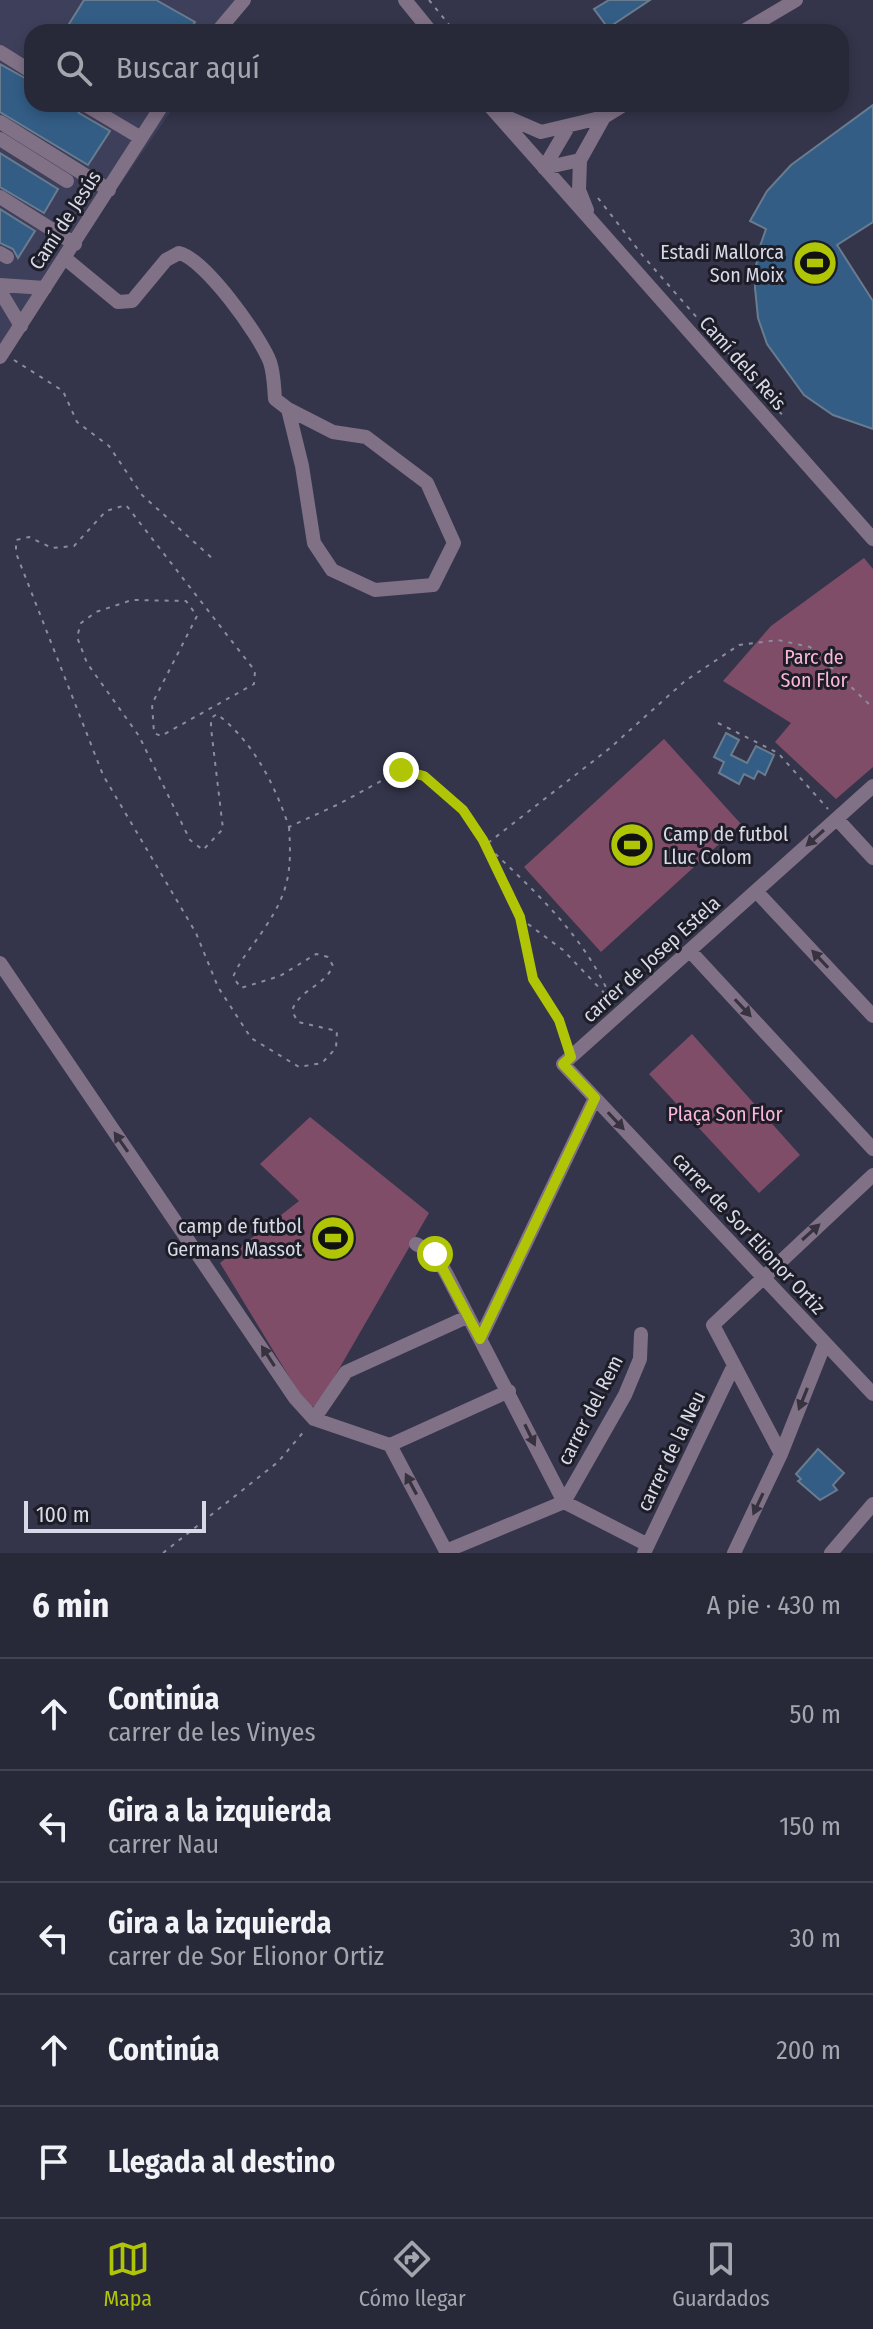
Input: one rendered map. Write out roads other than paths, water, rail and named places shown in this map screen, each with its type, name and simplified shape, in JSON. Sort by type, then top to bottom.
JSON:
[{"type":"street","points":[[224,24],[244,0]]},
{"type":"street","points":[[405,0],[424,24]]},
{"type":"street","points":[[756,24],[796,0]]},
{"type":"street","points":[[0,52],[24,67]]},
{"type":"street","points":[[97,112],[141,138]]},
{"type":"street","name":"Camí de Jesús","points":[[1,355],[66,259],[158,112]]},
{"type":"street","name":"Camí dels Reis","points":[[495,112],[873,539]]},
{"type":"street","points":[[500,112],[541,132],[604,117],[612,112]]},
{"type":"street","points":[[592,221],[579,190],[580,160],[604,117]]},
{"type":"street","points":[[0,122],[109,190]]},
{"type":"street","points":[[544,168],[568,127]]},
{"type":"street","points":[[0,139],[67,181]]},
{"type":"street","points":[[544,168],[580,160]]},
{"type":"street","points":[[0,197],[75,244]]},
{"type":"street","points":[[66,259],[118,302],[132,301],[166,260],[179,253],[193,256],[214,277],[269,359],[275,399],[333,432],[366,437],[427,483],[454,543],[433,585],[375,590],[332,570],[314,543],[302,466],[288,409]]},
{"type":"street","points":[[21,326],[0,288],[45,288]]},
{"type":"street","name":"carrer de Josep Estela","points":[[567,1061],[873,786]]},
{"type":"street","points":[[837,819],[873,858]]},
{"type":"street","points":[[756,891],[873,1016]]},
{"type":"street","points":[[690,951],[873,1149]]},
{"type":"street","points":[[0,963],[295,1398],[314,1419],[390,1445],[509,1391]]},
{"type":"street","name":"carrer de Sor Elionor Ortiz","points":[[567,1061],[595,1098],[873,1394]]},
{"type":"street","points":[[480,1339],[595,1098]]},
{"type":"street","points":[[781,1454],[713,1325],[873,1175]]},
{"type":"street","points":[[416,1244],[435,1254],[509,1391],[564,1502],[646,1549]]},
{"type":"street","points":[[314,1419],[346,1372],[467,1317]]},
{"type":"street","name":"carrer del Rem","points":[[564,1502],[625,1395],[640,1359],[641,1334]]},
{"type":"street","points":[[734,1553],[781,1454],[825,1343]]},
{"type":"street","name":"carrer de la Neu","points":[[646,1549],[734,1365]]},
{"type":"street","points":[[390,1445],[446,1552],[564,1502]]},
{"type":"street","points":[[831,1553],[873,1504]]},
{"type":"place","name":"Estadi Mallorca Son Moix","points":[[815,263]]},
{"type":"place","name":"Camp de futbol Lluc Colom","points":[[632,845]]},
{"type":"place","name":"camp de futbol Germans Massot","points":[[333,1238]]},
{"type":"park label","name":"Parc de Son Flor","points":[[814,668]]},
{"type":"park label","name":"Plaça Son Flor","points":[[725,1114]]}]
